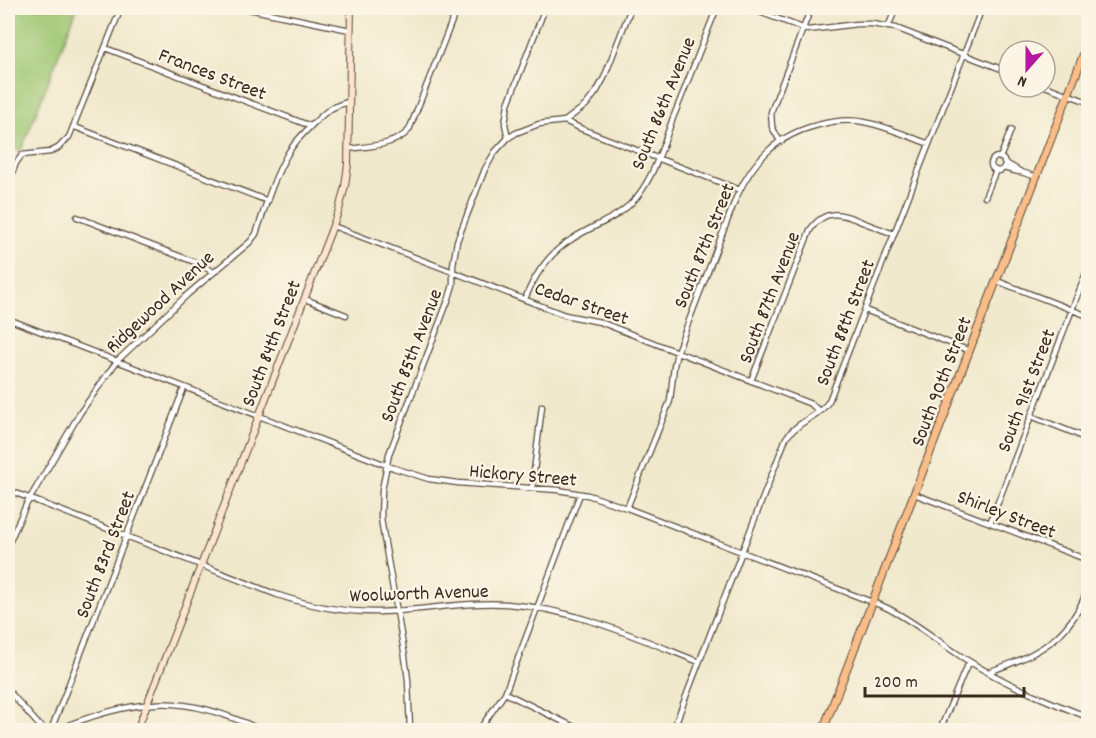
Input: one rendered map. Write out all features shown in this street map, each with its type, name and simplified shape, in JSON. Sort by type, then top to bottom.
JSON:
[{"type":"main road","points":[[348,149],[351,8]]},
{"type":"main road","name":"South 90th Street","points":[[823,730],[1089,43]]},
{"type":"main road","name":"South 84th Street","points":[[137,730],[333,226],[345,186],[348,149]]},
{"type":"street","points":[[8,185],[16,163],[22,155],[44,154],[55,150],[69,138],[121,8]]},
{"type":"street","points":[[244,8],[350,30]]},
{"type":"street","points":[[348,149],[396,141],[410,130],[457,8]]},
{"type":"street","points":[[545,8],[508,104],[505,124],[508,138],[530,127],[565,121],[586,105],[604,78],[631,8]]},
{"type":"street","name":"South 86th Avenue","points":[[525,299],[536,275],[550,256],[571,239],[608,221],[626,207],[645,185],[658,158],[717,8]]},
{"type":"street","points":[[749,8],[813,31],[832,26],[857,24],[888,27],[908,32],[997,67]]},
{"type":"street","points":[[780,141],[772,126],[771,112],[811,8]]},
{"type":"street","points":[[888,27],[896,8]]},
{"type":"street","name":"South 88th Street","points":[[673,730],[786,438],[825,407],[829,401],[982,8]]},
{"type":"street","name":"Frances Street","points":[[105,48],[310,126]]},
{"type":"street","points":[[1057,90],[1089,102]]},
{"type":"street","name":"Ridgewood Avenue","points":[[8,545],[30,498],[80,413],[117,361],[213,272],[250,242],[256,234],[286,155],[310,126],[328,110],[336,105],[349,102]]},
{"type":"street","name":"South 87th Street","points":[[627,508],[670,401],[677,352],[743,182],[757,162],[780,141],[795,132],[812,126],[850,120],[880,126],[929,144]]},
{"type":"street","points":[[565,121],[740,190]]},
{"type":"street","points":[[75,127],[268,201]]},
{"type":"street","points":[[1011,130],[1000,158],[1003,165],[1014,171],[1037,177]]},
{"type":"street","name":"South 85th Avenue","points":[[410,730],[408,680],[381,518],[386,465],[449,298],[453,285],[457,241],[485,169],[495,152],[508,138]]},
{"type":"street","points":[[996,170],[992,166],[992,161],[1000,158]]},
{"type":"street","points":[[985,197],[996,170],[1003,165]]},
{"type":"street","name":"South 87th Avenue","points":[[751,381],[810,230],[817,221],[837,214],[894,234]]},
{"type":"street","points":[[77,217],[200,264],[213,272]]},
{"type":"street","name":"Cedar Street","points":[[333,226],[566,315],[600,322],[811,404],[819,411]]},
{"type":"street","name":"South 91st Street","points":[[990,523],[1089,268]]},
{"type":"street","points":[[997,281],[1089,316]]},
{"type":"street","points":[[305,299],[346,315]]},
{"type":"street","points":[[864,310],[970,351]]},
{"type":"street","name":"Hickory Street","points":[[8,319],[415,475],[441,481],[478,485],[558,490],[606,500],[892,610],[988,672],[1038,697],[1089,717]]},
{"type":"street","name":"South 83rd Street","points":[[51,730],[184,388]]},
{"type":"street","points":[[532,488],[542,406]]},
{"type":"street","points":[[1031,416],[1089,440]]},
{"type":"street","name":"Woolworth Avenue","points":[[8,490],[275,594],[312,605],[356,611],[397,611],[473,604],[505,604],[537,608],[564,612],[591,620],[699,662]]},
{"type":"street","points":[[479,730],[505,693],[580,494]]},
{"type":"street","name":"Shirley Street","points":[[914,494],[1089,560]]},
{"type":"street","points":[[988,672],[1034,653],[1057,637],[1077,614],[1089,588]]},
{"type":"street","points":[[940,730],[970,662]]},
{"type":"street","points":[[8,690],[46,730]]},
{"type":"street","points":[[505,693],[580,730]]},
{"type":"street","points":[[56,730],[99,715],[147,705],[171,705],[206,710],[261,730]]},
{"type":"green space","points":[[8,8],[77,8],[21,151],[8,146]]}]
